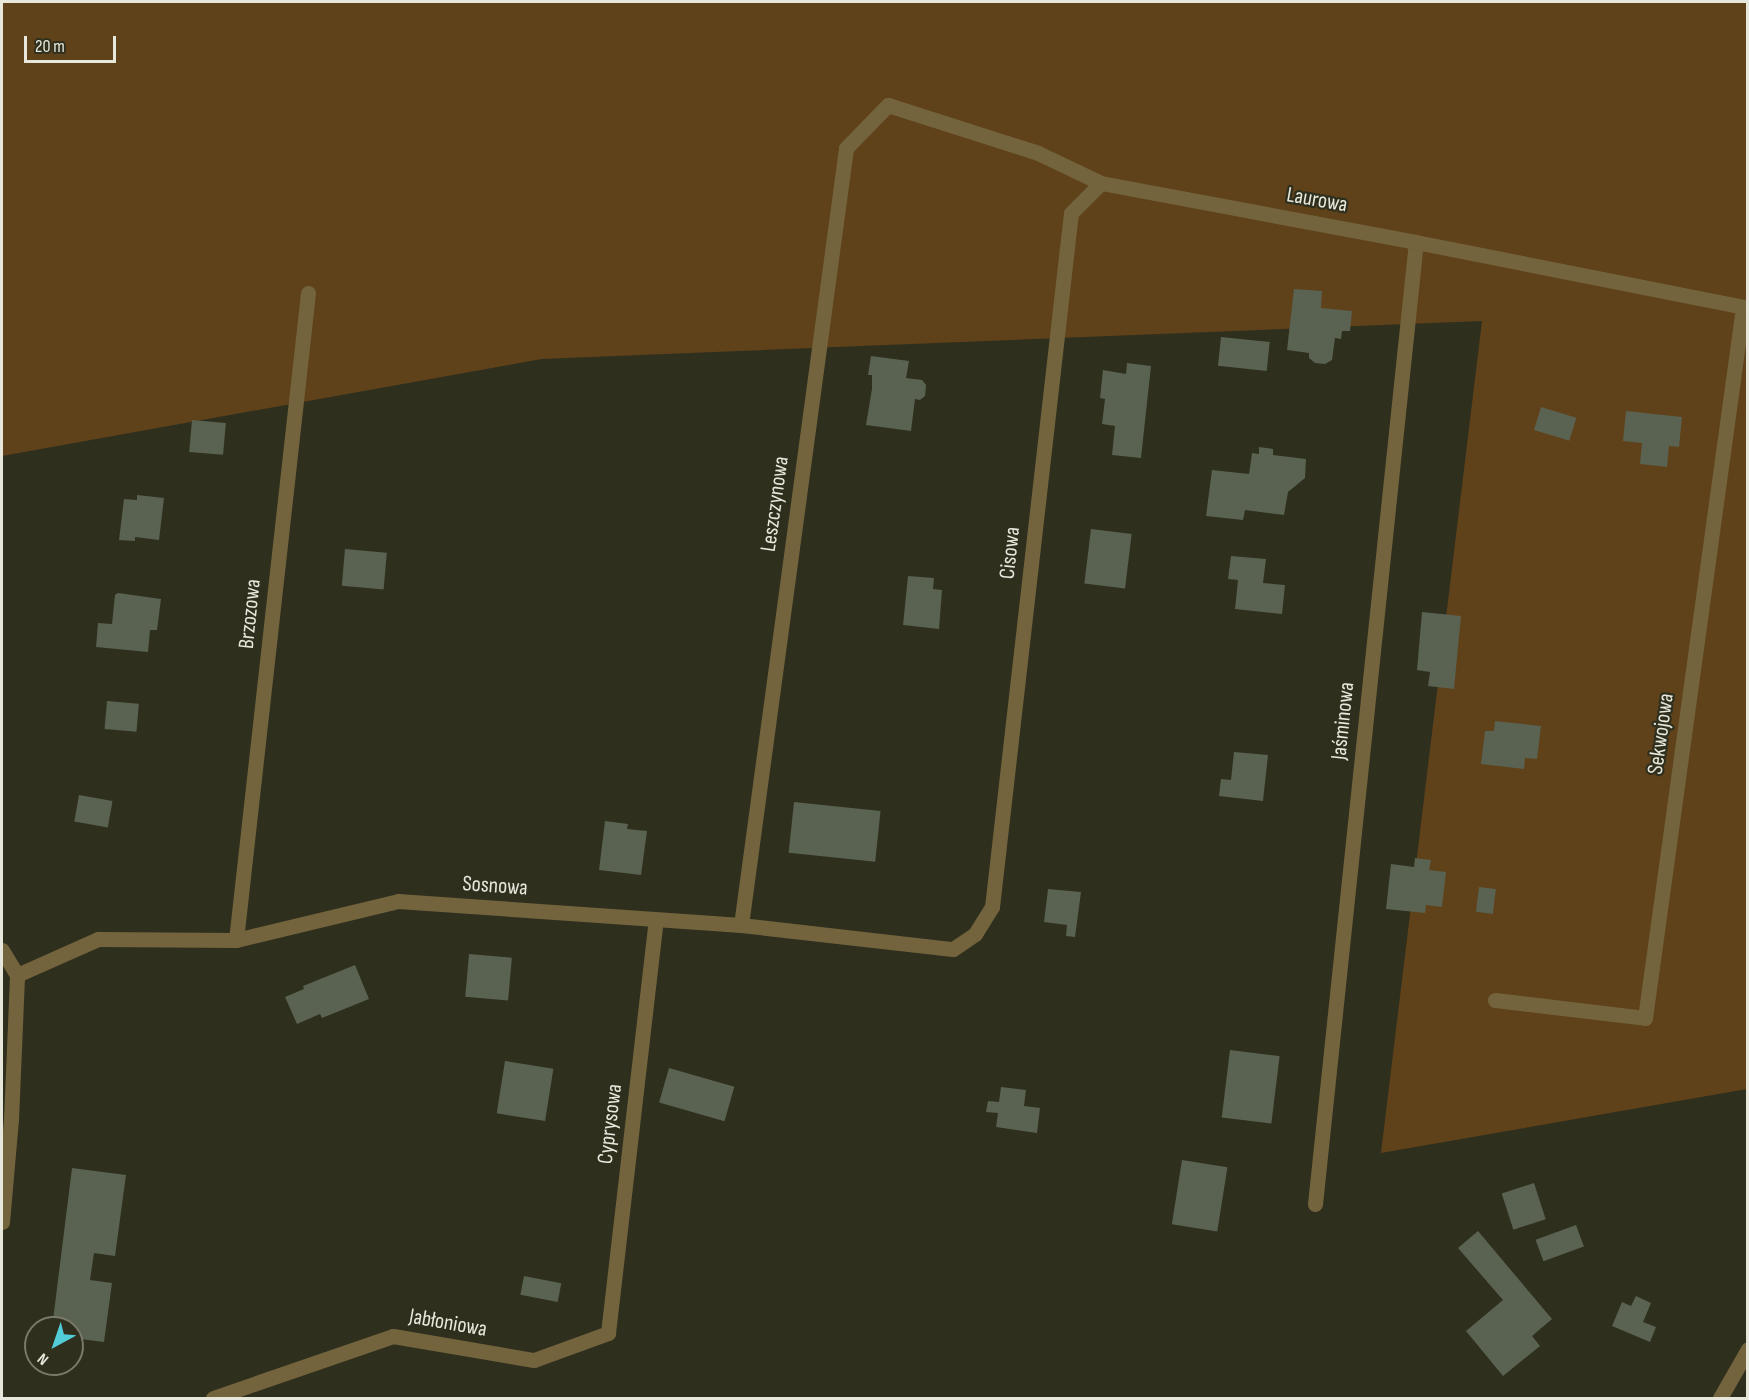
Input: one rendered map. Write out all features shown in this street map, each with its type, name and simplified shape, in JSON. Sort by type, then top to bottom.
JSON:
[{"type":"street","name":"Laurowa","points":[[888,105],[1038,153],[1101,183],[1745,307]]},
{"type":"street","name":"Leszczynowa","points":[[741,925],[846,148],[888,105]]},
{"type":"street","name":"Cisowa","points":[[975,934],[992,907],[1071,213],[1101,183]]},
{"type":"street","name":"Jaśminowa","points":[[1315,1204],[1416,242]]},
{"type":"street","name":"Brzozowa","points":[[236,940],[308,292]]},
{"type":"street","name":"Sekwojowa","points":[[1495,1000],[1645,1017],[1745,307]]},
{"type":"street","name":"Sosnowa","points":[[17,975],[98,939],[236,940],[398,901],[656,921],[741,925],[953,949],[975,934]]},
{"type":"street","name":"Cyprysowa","points":[[608,1333],[656,921]]},
{"type":"street","points":[[2,950],[17,975],[6,1119],[2,1222]]},
{"type":"street","name":"Jabłoniowa","points":[[213,1398],[393,1336],[534,1360],[608,1333]]},
{"type":"street","points":[[1720,1398],[1748,1349]]},
{"type":"shaded area","points":[[2,2],[1747,2],[1747,1089],[1381,1153],[1482,321],[542,359],[2,456]]},
{"type":"building","points":[[1294,289],[1322,291],[1321,308],[1352,311],[1350,331],[1342,331],[1341,339],[1335,338],[1332,360],[1325,364],[1315,363],[1309,358],[1309,353],[1287,350]]},
{"type":"building","points":[[1221,337],[1270,342],[1267,371],[1218,366]]},
{"type":"building","points":[[871,356],[909,361],[906,378],[922,380],[926,385],[925,396],[920,400],[915,399],[911,431],[866,425],[872,389],[872,375],[868,375]]},
{"type":"building","points":[[1127,363],[1151,366],[1141,458],[1112,455],[1115,426],[1102,424],[1105,399],[1100,398],[1103,370],[1126,374]]},
{"type":"building","points":[[1541,407],[1576,418],[1569,441],[1534,430]]},
{"type":"building","points":[[1626,411],[1682,417],[1679,447],[1669,446],[1667,467],[1640,464],[1642,443],[1623,441]]},
{"type":"building","points":[[192,420],[226,423],[223,455],[189,452]]},
{"type":"building","points":[[1259,447],[1273,449],[1273,455],[1306,459],[1305,478],[1288,492],[1284,515],[1245,510],[1243,520],[1206,516],[1212,470],[1249,474],[1252,453],[1259,454]]},
{"type":"building","points":[[137,495],[164,498],[159,540],[135,537],[135,541],[119,540],[124,499],[137,500]]},
{"type":"building","points":[[1091,529],[1132,534],[1125,589],[1084,584]]},
{"type":"building","points":[[345,549],[387,553],[384,590],[342,586]]},
{"type":"building","points":[[1231,556],[1266,559],[1263,583],[1285,585],[1282,614],[1235,609],[1238,580],[1228,579]]},
{"type":"building","points":[[908,576],[934,578],[933,589],[942,590],[939,629],[903,625]]},
{"type":"building","points":[[118,593],[161,599],[157,630],[150,630],[148,652],[96,647],[98,623],[112,624],[115,595]]},
{"type":"building","points":[[1422,612],[1461,616],[1454,689],[1428,686],[1430,672],[1417,670]]},
{"type":"building","points":[[107,701],[139,704],[136,732],[105,729]]},
{"type":"building","points":[[1495,721],[1541,726],[1537,759],[1525,758],[1524,769],[1481,764],[1485,731],[1494,731]]},
{"type":"building","points":[[1234,752],[1268,755],[1263,801],[1219,796],[1221,779],[1231,780]]},
{"type":"building","points":[[79,795],[112,801],[108,827],[74,822]]},
{"type":"building","points":[[794,802],[881,811],[875,862],[789,853]]},
{"type":"building","points":[[605,821],[628,824],[627,829],[647,831],[641,875],[599,870]]},
{"type":"building","points":[[1415,858],[1431,860],[1429,870],[1446,872],[1442,907],[1426,905],[1425,913],[1386,909],[1391,864],[1414,867]]},
{"type":"building","points":[[1479,887],[1496,889],[1493,914],[1476,912]]},
{"type":"building","points":[[1048,889],[1081,892],[1075,937],[1066,936],[1067,925],[1044,922]]},
{"type":"building","points":[[469,954],[512,958],[508,1001],[465,997]]},
{"type":"building","points":[[355,965],[369,999],[322,1018],[320,1014],[297,1024],[285,997],[304,989],[303,986]]},
{"type":"building","points":[[1230,1050],[1280,1056],[1271,1124],[1222,1117]]},
{"type":"building","points":[[505,1061],[553,1069],[545,1121],[497,1113]]},
{"type":"building","points":[[669,1068],[734,1087],[724,1121],[659,1103]]},
{"type":"building","points":[[1001,1087],[1026,1090],[1024,1106],[1040,1108],[1037,1133],[996,1127],[998,1113],[986,1112],[988,1101],[999,1102]]},
{"type":"building","points":[[1182,1160],[1227,1167],[1217,1231],[1172,1224]]},
{"type":"building","points":[[72,1168],[126,1175],[115,1256],[94,1253],[90,1280],[112,1283],[104,1342],[84,1340],[84,1316],[54,1316]]},
{"type":"building","points":[[1534,1183],[1546,1219],[1513,1230],[1502,1194]]},
{"type":"building","points":[[1576,1225],[1584,1247],[1543,1261],[1536,1240]]},
{"type":"building","points":[[1478,1231],[1552,1319],[1532,1336],[1540,1346],[1503,1376],[1466,1331],[1503,1300],[1458,1248]]},
{"type":"building","points":[[524,1276],[561,1283],[558,1302],[520,1295]]},
{"type":"building","points":[[1636,1296],[1651,1303],[1643,1322],[1656,1327],[1650,1342],[1612,1326],[1622,1302],[1631,1306]]}]
